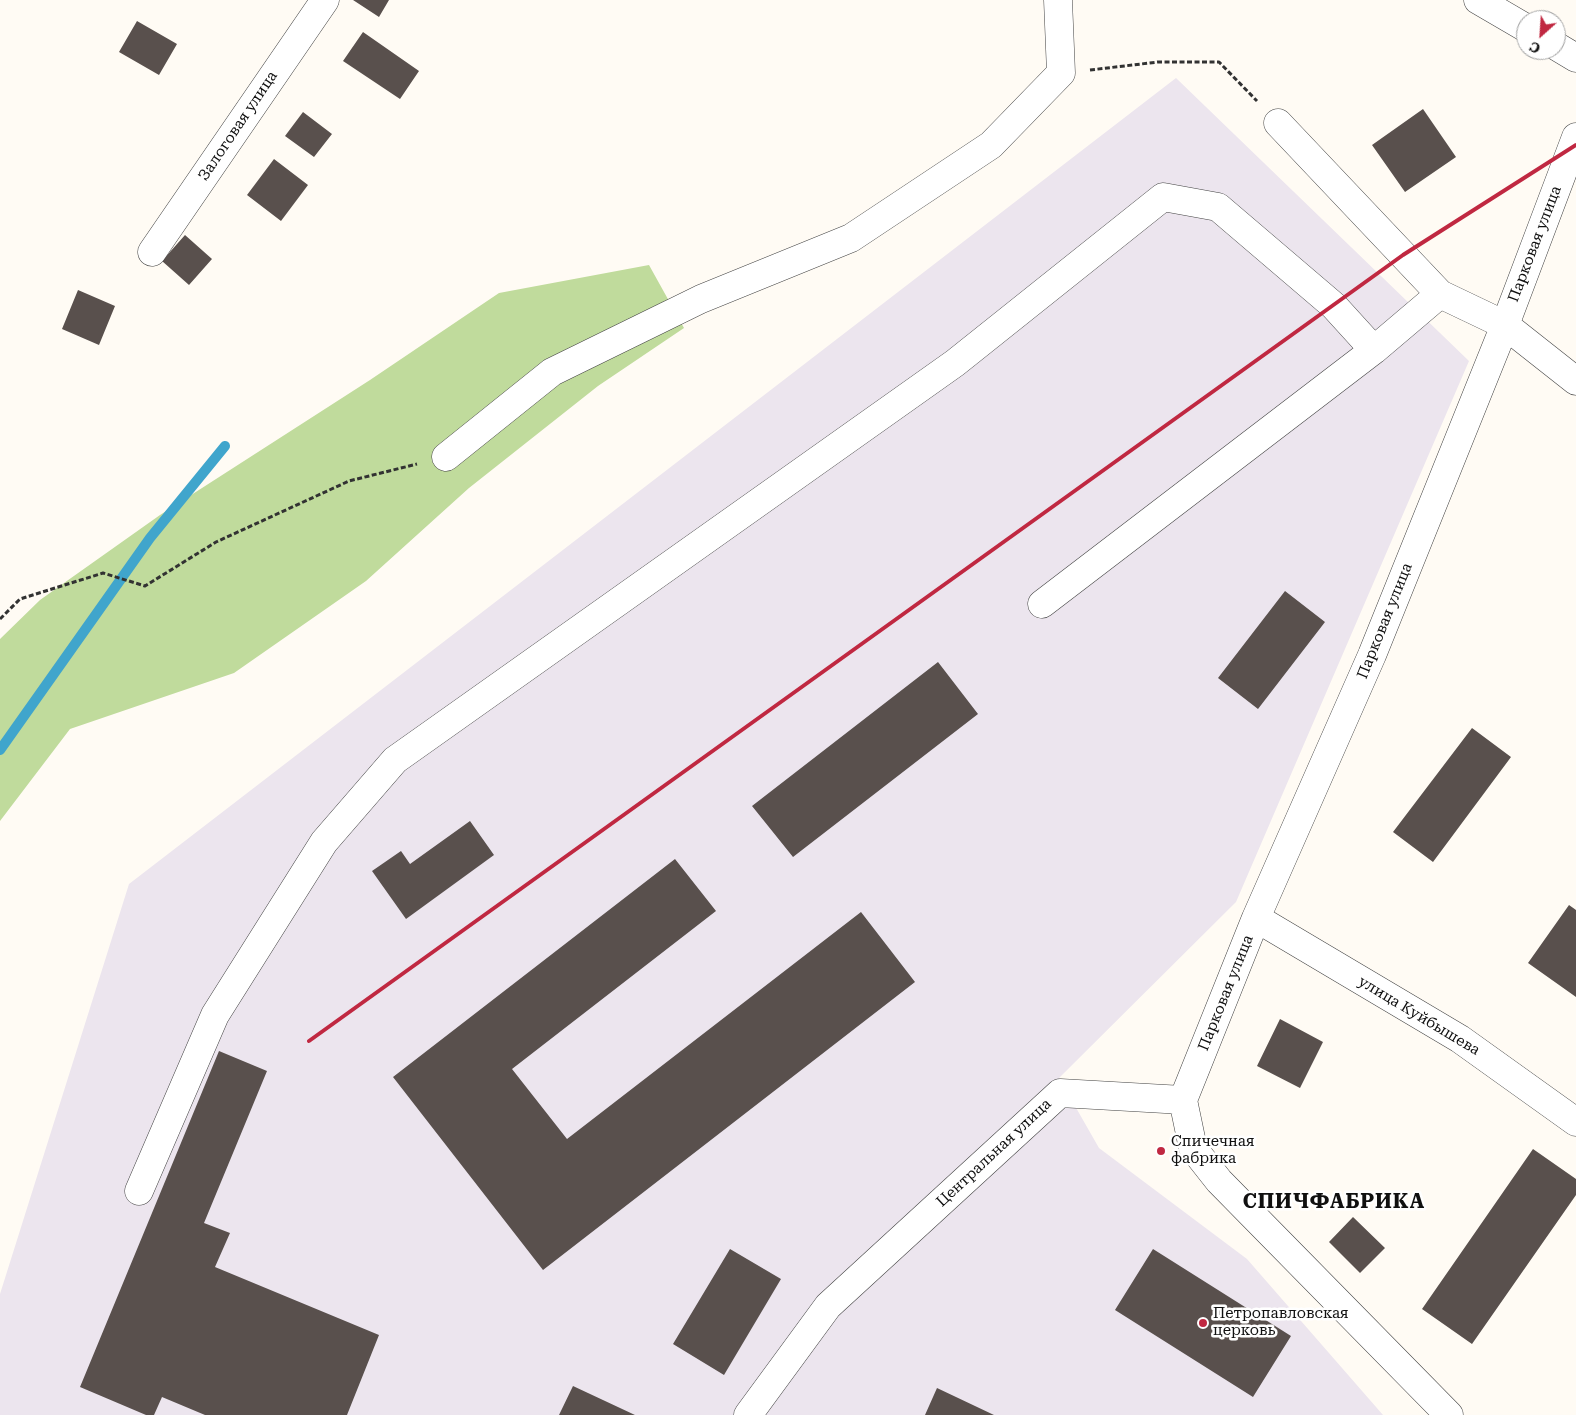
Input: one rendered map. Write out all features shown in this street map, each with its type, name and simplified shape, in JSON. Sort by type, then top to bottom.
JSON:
[{"type":"street","name":"Залоговая улица","points":[[152,252],[324,0]]},
{"type":"street","points":[[446,457],[552,372],[701,300],[851,238],[991,145],[1061,73],[1058,0]]},
{"type":"street","points":[[1478,0],[1516,22]]},
{"type":"street","points":[[1278,123],[1440,294],[1505,325],[1576,380]]},
{"type":"street","name":"Парковая улица","points":[[1183,1100],[1256,918],[1372,656],[1505,325],[1576,137]]},
{"type":"street","points":[[139,1191],[215,1015],[324,842],[395,760],[955,363],[1163,197],[1218,207],[1334,306],[1374,350]]},
{"type":"street","points":[[1042,604],[1374,350],[1440,294]]},
{"type":"street","name":"улица Куйбышева","points":[[1256,918],[1460,1039],[1576,1122]]},
{"type":"street","name":"Центральная улица","points":[[748,1415],[828,1306],[1060,1093],[1183,1100]]},
{"type":"street","points":[[1183,1100],[1193,1148],[1219,1181],[1448,1415]]},
{"type":"path","points":[[1061,73],[1158,62],[1219,62],[1278,123]]},
{"type":"path","points":[[0,619],[20,599],[103,573],[145,586],[216,542],[349,481],[446,457]]},
{"type":"shaded area","points":[[1176,78],[1469,361],[1236,902],[1059,1078],[1099,1148],[1247,1259],[1383,1415],[0,1415],[0,1294],[129,884]]},
{"type":"green space","points":[[649,265],[684,328],[598,386],[469,488],[366,581],[234,673],[70,729],[0,821],[0,639],[40,600],[160,515],[370,380],[499,293]]},
{"type":"building","points":[[353,0],[389,0],[379,17]]},
{"type":"building","points":[[137,21],[177,44],[159,75],[119,52]]},
{"type":"building","points":[[363,32],[419,71],[400,99],[343,61]]},
{"type":"building","points":[[1423,109],[1456,157],[1405,192],[1372,145]]},
{"type":"building","points":[[303,112],[332,134],[314,157],[285,136]]},
{"type":"building","points":[[274,159],[308,185],[281,221],[247,195]]},
{"type":"building","points":[[185,235],[212,259],[189,285],[162,261]]},
{"type":"building","points":[[78,290],[115,306],[99,345],[62,329]]},
{"type":"building","points":[[1285,591],[1325,622],[1258,709],[1218,678]]},
{"type":"building","points":[[938,662],[978,714],[793,857],[752,806]]},
{"type":"building","points":[[1472,728],[1511,757],[1433,862],[1393,832]]},
{"type":"building","points":[[470,821],[494,855],[406,919],[372,871],[401,851],[410,864]]},
{"type":"building","points":[[675,859],[716,911],[512,1069],[567,1139],[861,912],[915,982],[543,1270],[393,1077]]},
{"type":"building","points":[[1569,905],[1576,910],[1576,997],[1528,963]]},
{"type":"building","points":[[1280,1019],[1323,1042],[1300,1088],[1257,1066]]},
{"type":"building","points":[[219,1051],[267,1071],[204,1223],[230,1233],[215,1267],[379,1335],[347,1415],[205,1415],[162,1397],[154,1415],[146,1415],[80,1387]]},
{"type":"building","points":[[1533,1149],[1576,1179],[1576,1195],[1472,1344],[1422,1309]]},
{"type":"building","points":[[1353,1217],[1385,1248],[1360,1273],[1329,1242]]},
{"type":"building","points":[[730,1249],[781,1279],[724,1375],[673,1344]]},
{"type":"building","name":"Петропавловская церковь","points":[[1153,1249],[1291,1336],[1253,1397],[1115,1310]]},
{"type":"building","points":[[573,1386],[635,1415],[559,1415]]},
{"type":"building","points":[[937,1388],[994,1415],[925,1415]]},
{"type":"waterway","points":[[0,750],[150,538],[225,446]]},
{"type":"railway","points":[[309,1041],[1403,255],[1576,145]]},
{"type":"place","name":"Спичечная фабрика","points":[[1161,1151]]},
{"type":"place","name":"Петропавловская церковь","points":[[1203,1323]]},
{"type":"district","name":"СПИЧФАБРИКА","points":[[1334,1202]]}]
